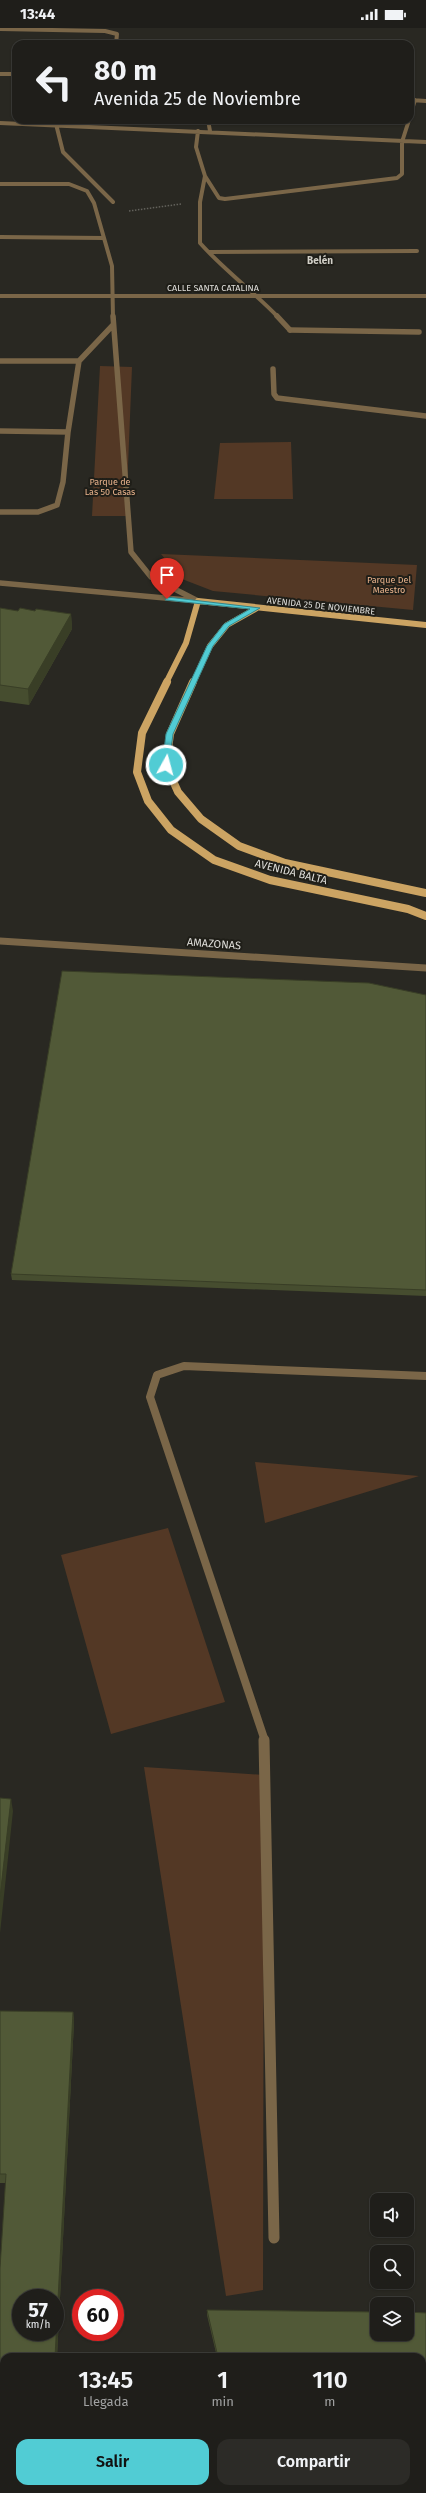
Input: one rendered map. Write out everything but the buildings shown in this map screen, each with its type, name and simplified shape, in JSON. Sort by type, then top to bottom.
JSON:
[{"type":"main road","name":"AVENIDA 25 DE NOVIEMBRE","points":[[198,602],[426,626]]},
{"type":"main road","name":"AVENIDA BALTA","points":[[198,602],[186,643],[142,733],[137,772],[148,801],[171,830],[214,860],[270,880],[408,909],[426,916]]},
{"type":"main road","name":"AVENIDA BALTA","points":[[257,608],[227,625],[210,646],[170,734],[166,765],[178,792],[201,819],[239,846],[285,863],[426,893]]},
{"type":"street","points":[[0,29],[56,29],[111,32],[117,34],[116,40]]},
{"type":"street","points":[[0,74],[12,74]]},
{"type":"street","points":[[414,100],[426,101]]},
{"type":"street","points":[[0,123],[12,123]]},
{"type":"street","points":[[113,202],[63,152],[56,124],[426,142]]},
{"type":"street","points":[[209,124],[210,131]]},
{"type":"street","points":[[198,131],[196,147],[205,176],[219,198],[225,199],[397,178],[402,174],[402,142],[408,124]]},
{"type":"street","points":[[205,176],[200,202],[200,243],[222,267],[258,296],[290,330],[419,332]]},
{"type":"street","points":[[0,184],[69,184],[79,186],[87,191],[98,215],[112,266],[111,297],[131,552],[151,576],[198,602]]},
{"type":"street","points":[[0,237],[104,238]]},
{"type":"street","points":[[209,252],[417,251]]},
{"type":"street","name":"CALLE SANTA CATALINA","points":[[0,296],[426,296]]},
{"type":"street","points":[[0,512],[38,512],[57,505],[63,482],[68,432],[79,361],[113,325]]},
{"type":"street","points":[[0,360],[79,361]]},
{"type":"street","points":[[272,369],[274,394],[277,398],[290,402],[362,407],[426,416]]},
{"type":"street","points":[[0,431],[68,432]]},
{"type":"street","name":"AVENIDA 25 DE NOVIEMBRE","points":[[0,583],[198,602]]},
{"type":"street","name":"AMAZONAS","points":[[0,941],[426,968]]},
{"type":"street","points":[[274,2238],[265,1742],[150,1397],[157,1376],[184,1366],[426,1376]]},
{"type":"path","points":[[98,215],[109,214],[111,209],[118,208],[123,212],[200,202]]},
{"type":"green space","name":"Parque de Las 50 Casas","points":[[100,366],[132,367],[126,516],[92,516]]},
{"type":"green space","points":[[291,442],[293,499],[214,499],[220,443]]},
{"type":"green space","name":"Parque Del Maestro","points":[[161,554],[417,565],[413,610],[213,591],[182,579]]},
{"type":"green space","points":[[255,1462],[419,1476],[265,1523]]},
{"type":"green space","points":[[168,1528],[225,1702],[111,1734],[61,1555]]},
{"type":"green space","points":[[144,1767],[264,1775],[263,2290],[226,2296]]},
{"type":"district","name":"Belén","points":[[320,261]]},
{"type":"route","points":[[166,765],[170,734],[210,646],[227,625],[257,608],[167,599]]}]
